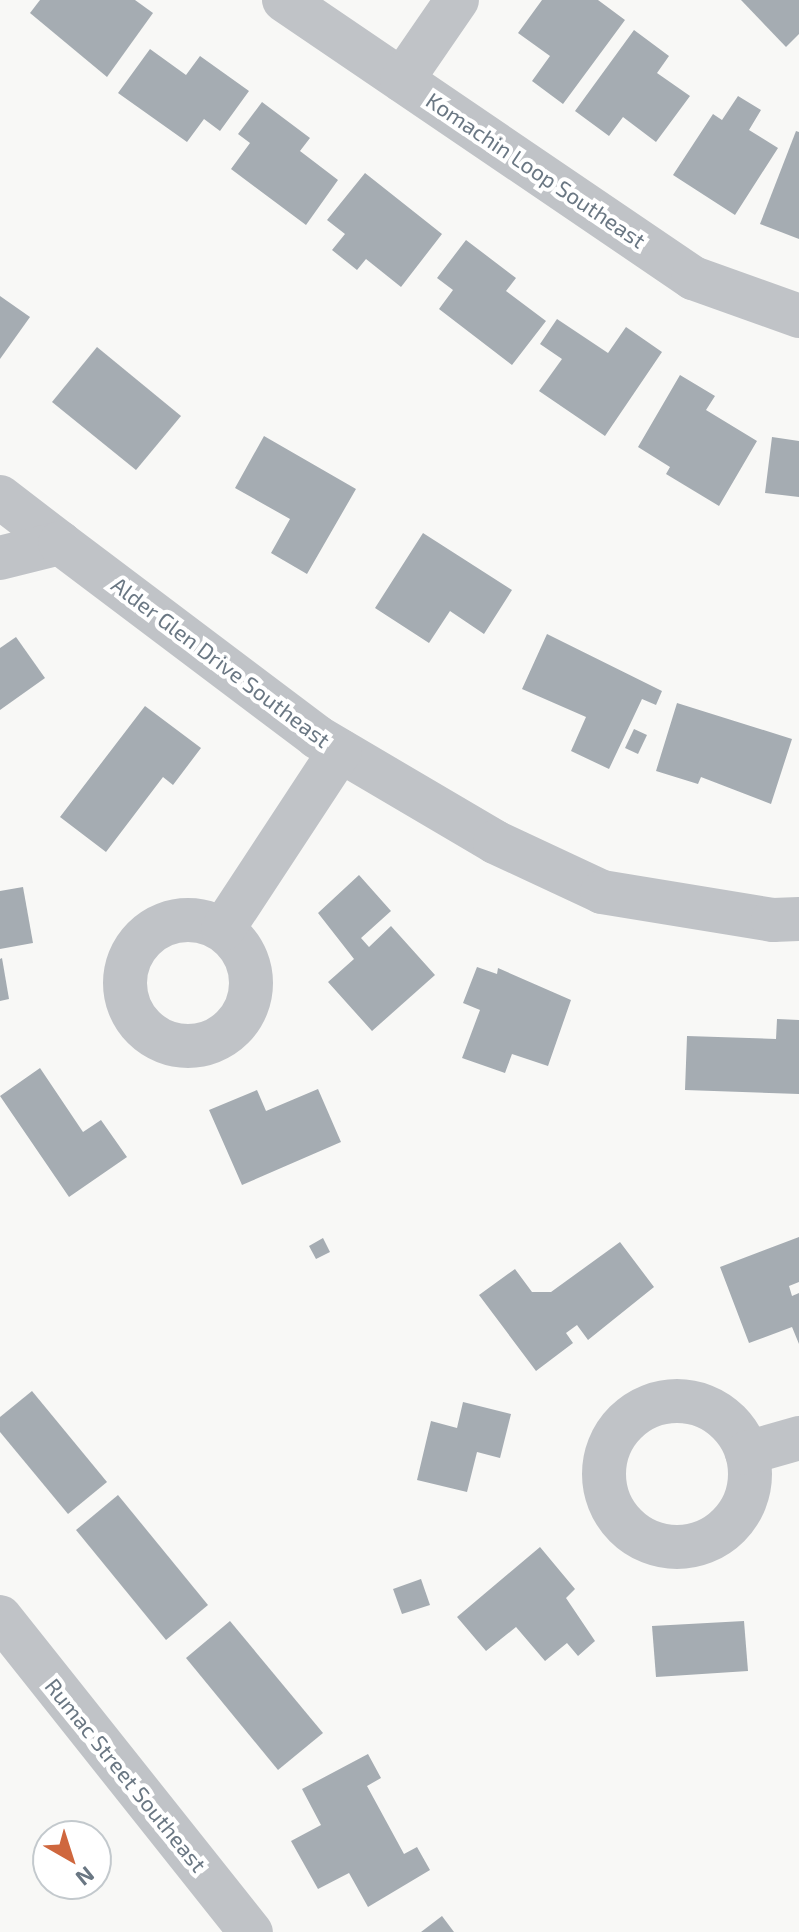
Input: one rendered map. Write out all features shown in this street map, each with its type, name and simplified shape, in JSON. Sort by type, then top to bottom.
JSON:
[{"type":"street","name":"Komachin Loop Southeast","points":[[284,0],[693,278],[799,316]]},
{"type":"street","points":[[402,80],[457,0]]},
{"type":"street","name":"Alder Glen Drive Southeast","points":[[0,497],[340,751],[495,842],[602,892],[773,920],[799,919]]},
{"type":"street","points":[[0,558],[60,543]]},
{"type":"street","points":[[223,929],[340,751]]},
{"type":"street","points":[[747,1453],[799,1438]]},
{"type":"street","name":"Rumac Street Southeast","points":[[0,1617],[251,1932]]},
{"type":"building","points":[[40,0],[135,0],[153,13],[107,77],[30,13]]},
{"type":"building","points":[[542,0],[598,0],[625,20],[563,104],[532,81],[550,56],[518,33]]},
{"type":"building","points":[[741,0],[799,0],[799,34],[786,47]]},
{"type":"building","points":[[634,30],[669,56],[657,73],[690,96],[656,142],[623,117],[609,136],[575,111]]},
{"type":"building","points":[[150,49],[186,75],[200,56],[249,91],[220,131],[204,119],[187,142],[118,93]]},
{"type":"building","points":[[738,96],[761,110],[749,130],[778,148],[735,215],[673,175],[713,114],[722,120]]},
{"type":"building","points":[[262,102],[310,138],[300,151],[338,180],[306,225],[231,169],[250,143],[238,134]]},
{"type":"building","points":[[796,131],[799,132],[799,239],[760,224]]},
{"type":"building","points":[[365,173],[442,234],[401,287],[366,259],[357,270],[332,250],[345,234],[327,220]]},
{"type":"building","points":[[466,240],[516,278],[506,291],[546,321],[512,365],[439,309],[453,290],[437,278]]},
{"type":"building","points":[[0,296],[30,317],[0,359]]},
{"type":"building","points":[[557,319],[608,353],[626,327],[662,352],[605,436],[539,391],[562,359],[540,344]]},
{"type":"building","points":[[97,347],[181,416],[136,470],[52,402]]},
{"type":"building","points":[[680,375],[715,396],[706,410],[757,441],[719,506],[666,474],[670,467],[638,447]]},
{"type":"building","points":[[264,436],[356,489],[307,574],[271,553],[290,519],[235,488]]},
{"type":"building","points":[[772,437],[799,441],[799,497],[765,493]]},
{"type":"building","points":[[423,533],[512,590],[484,634],[450,611],[429,643],[375,608]]},
{"type":"building","points":[[547,634],[662,691],[656,705],[642,699],[609,769],[571,751],[586,717],[522,689]]},
{"type":"building","points":[[16,637],[45,678],[0,710],[0,648]]},
{"type":"building","points":[[677,703],[792,739],[771,804],[701,777],[698,784],[656,771]]},
{"type":"building","points":[[145,706],[201,748],[173,785],[163,777],[106,852],[60,817]]},
{"type":"building","points":[[634,729],[647,735],[638,754],[625,748]]},
{"type":"building","points":[[359,875],[391,911],[361,938],[369,947],[391,926],[435,975],[372,1031],[328,982],[354,959],[318,913]]},
{"type":"building","points":[[23,887],[33,943],[0,949],[0,891]]},
{"type":"building","points":[[0,959],[9,999],[0,1001]]},
{"type":"building","points":[[477,967],[497,974],[498,968],[571,1000],[548,1066],[512,1054],[505,1073],[462,1058],[480,1010],[463,1003]]},
{"type":"building","points":[[777,1019],[799,1020],[799,1094],[685,1090],[687,1036],[776,1039]]},
{"type":"building","points":[[40,1068],[83,1132],[101,1120],[127,1157],[69,1197],[0,1096]]},
{"type":"building","points":[[318,1089],[341,1142],[242,1185],[209,1110],[257,1090],[266,1111]]},
{"type":"building","points":[[799,1237],[799,1282],[789,1286],[792,1296],[799,1293],[799,1344],[792,1327],[749,1343],[720,1267]]},
{"type":"building","points":[[323,1238],[330,1252],[316,1259],[309,1246]]},
{"type":"building","points":[[620,1242],[654,1287],[588,1340],[577,1325],[566,1333],[573,1343],[536,1371],[479,1295],[515,1269],[532,1292],[551,1292]]},
{"type":"building","points":[[32,1391],[107,1482],[68,1514],[0,1432],[0,1417]]},
{"type":"building","points":[[463,1402],[511,1414],[500,1458],[477,1452],[467,1492],[417,1480],[431,1421],[457,1428]]},
{"type":"building","points":[[118,1495],[208,1605],[166,1640],[76,1530]]},
{"type":"building","points":[[540,1547],[575,1589],[566,1598],[595,1641],[578,1656],[567,1643],[545,1661],[516,1627],[486,1651],[457,1617]]},
{"type":"building","points":[[421,1579],[430,1605],[402,1614],[393,1589]]},
{"type":"building","points":[[230,1621],[323,1733],[278,1770],[186,1658]]},
{"type":"building","points":[[744,1621],[748,1671],[656,1677],[652,1626]]},
{"type":"building","points":[[368,1754],[381,1778],[367,1786],[404,1854],[417,1847],[430,1870],[368,1907],[349,1873],[318,1889],[291,1841],[321,1825],[302,1789]]},
{"type":"building","points":[[442,1916],[454,1932],[421,1932]]}]
